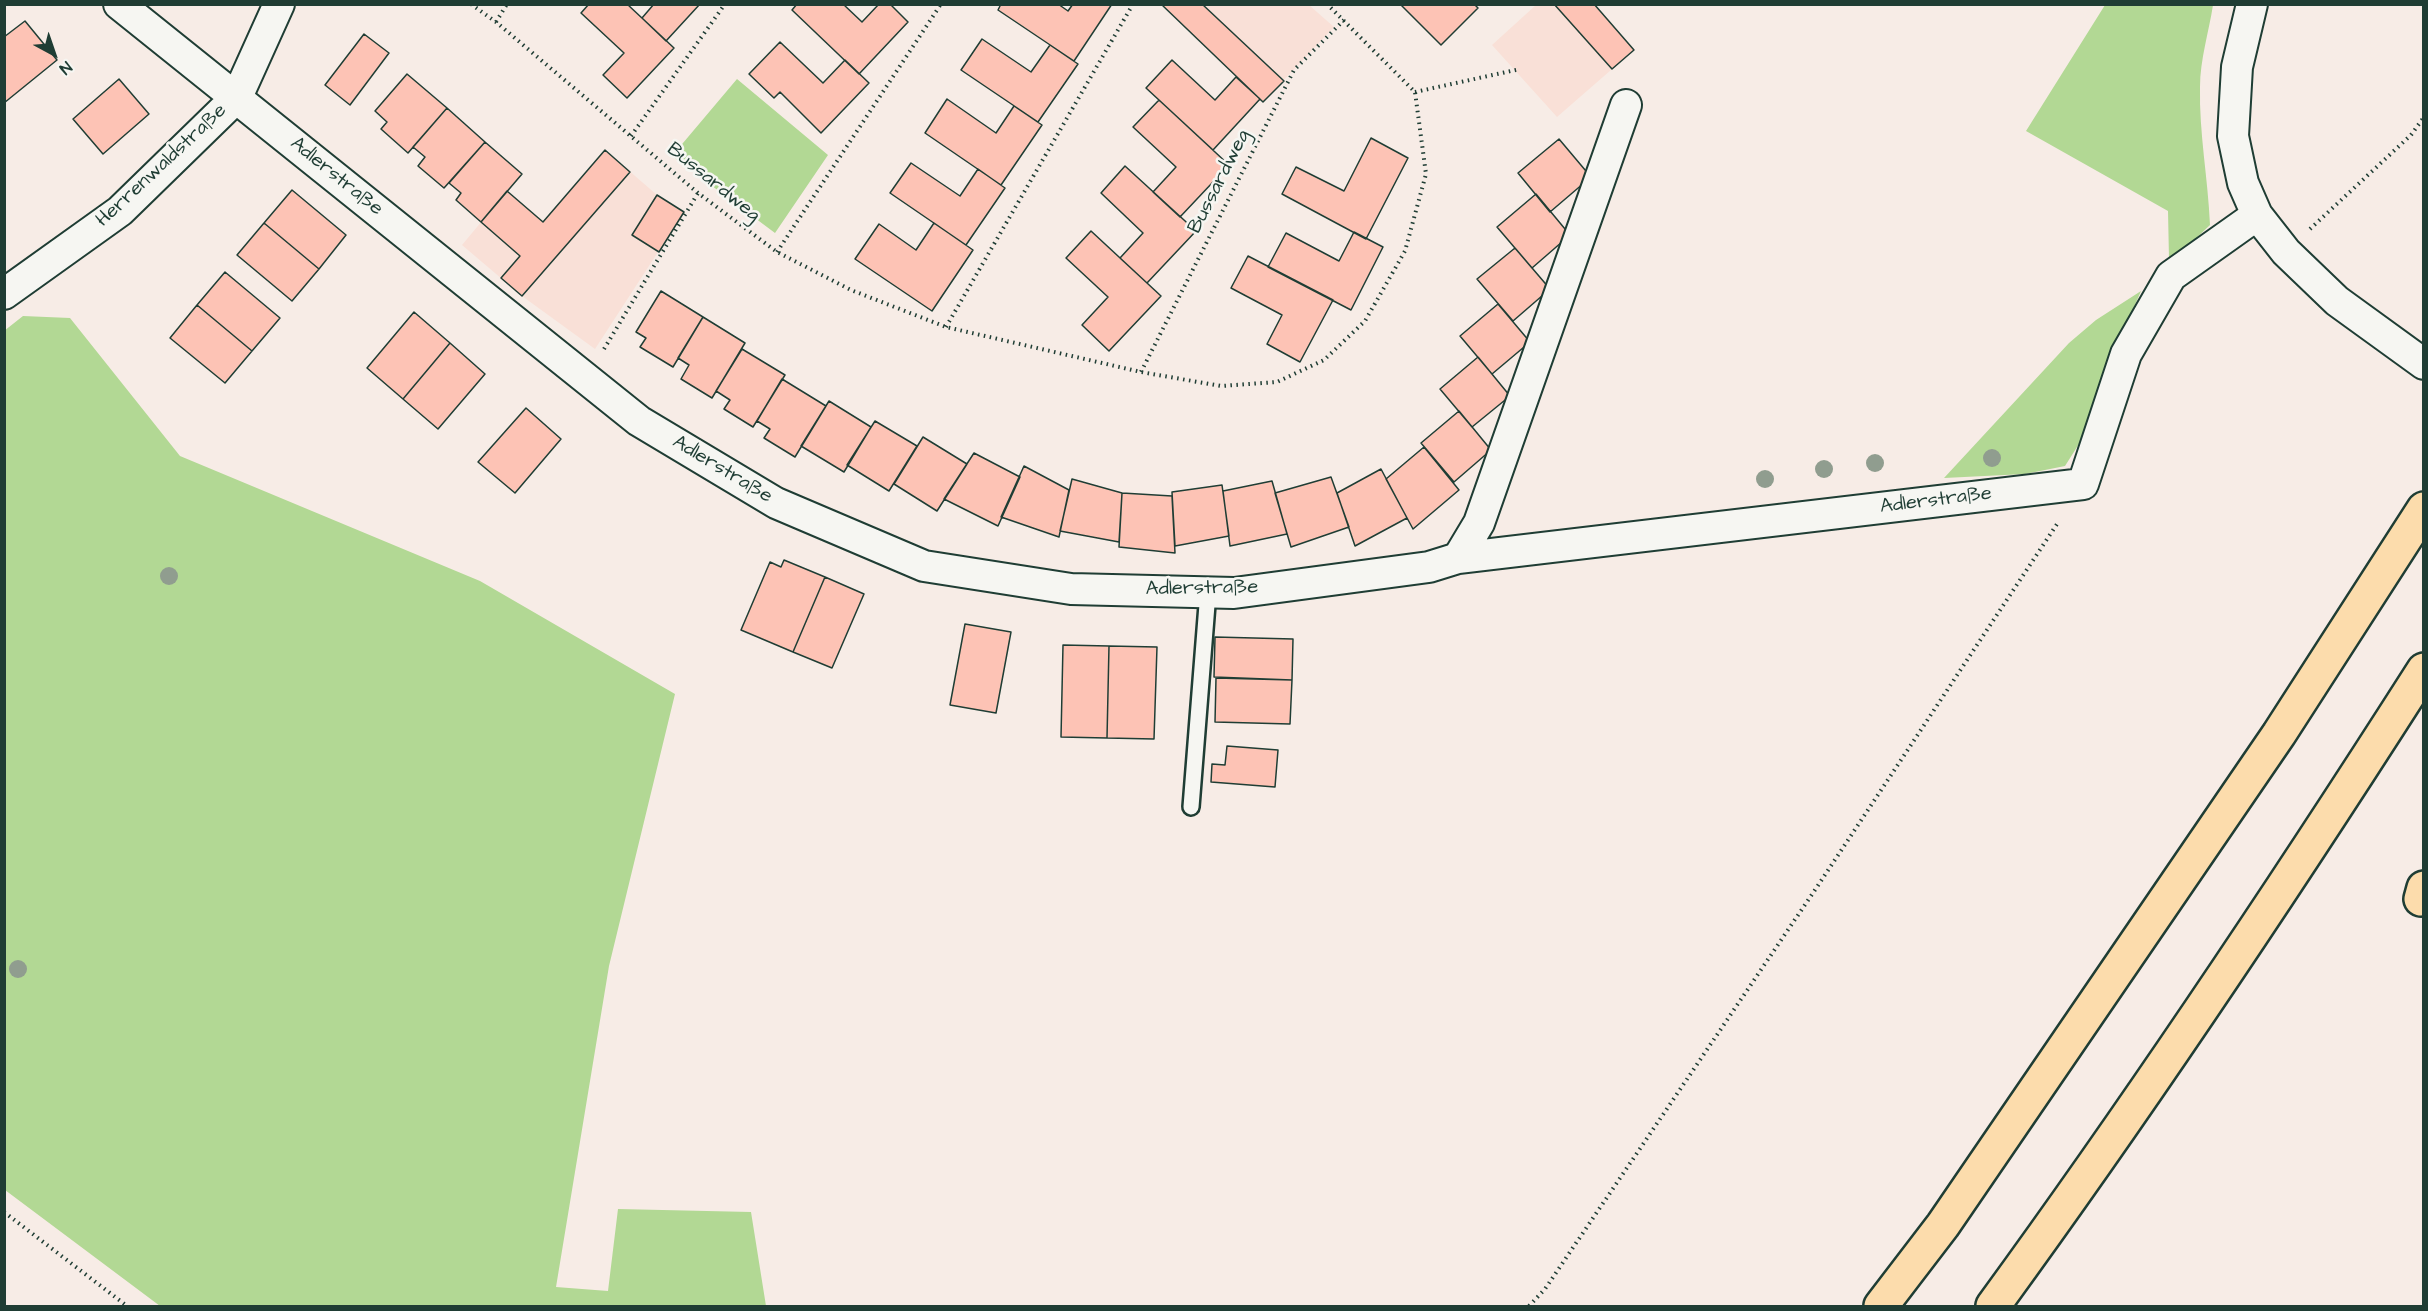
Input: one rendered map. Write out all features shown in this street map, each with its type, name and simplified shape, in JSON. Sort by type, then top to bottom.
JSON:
[{"type":"highway","points":[[1881,1306],[1942,1225],[2279,734],[2424,509]]},
{"type":"highway","points":[[1993,1306],[2216,988],[2424,670]]},
{"type":"street","name":"Adlerstraße","points":[[119,4],[639,421],[776,503],[924,566],[1071,589],[1234,593],[1430,567],[1458,558],[2083,484]]},
{"type":"street","name":"Herrenwaldstraße","points":[[4,294],[120,211],[237,97],[279,4]]},
{"type":"street","points":[[2252,4],[2237,67],[2233,136],[2243,183],[2257,215],[2286,252],[2337,301],[2424,364]]},
{"type":"street","points":[[1458,558],[1479,523],[1626,105]]},
{"type":"street","points":[[2083,484],[2126,354],[2171,276],[2257,215]]},
{"type":"lane","points":[[1191,807],[1208,592]]},
{"type":"path","name":"Bussardweg","points":[[471,4],[496,22],[698,192],[777,252],[851,290],[946,327],[1141,372],[1221,386],[1277,381],[1324,360],[1365,321],[1405,250],[1426,174],[1415,92]]},
{"type":"path","points":[[496,22],[507,4]]},
{"type":"path","points":[[631,136],[725,4]]},
{"type":"path","points":[[777,252],[940,4]]},
{"type":"path","points":[[946,327],[1132,4]]},
{"type":"path","points":[[1327,4],[1415,92],[1520,69]]},
{"type":"path","name":"Bussardweg","points":[[1141,372],[1294,70],[1344,20]]},
{"type":"path","points":[[2286,252],[2411,135],[2424,117]]},
{"type":"path","points":[[586,379],[698,192]]},
{"type":"path","points":[[1529,1306],[1545,1290],[1804,907],[2083,484]]},
{"type":"path","points":[[4,1212],[127,1306]]},
{"type":"shaded area","points":[[1161,4],[1309,5],[1334,27],[1263,102]]},
{"type":"shaded area","points":[[1594,4],[1634,50],[1557,117],[1492,45],[1536,5]]},
{"type":"shaded area","points":[[605,150],[657,195],[684,212],[595,349],[522,296],[462,245],[507,191],[543,222]]},
{"type":"green space","points":[[2105,5],[2213,5],[2200,77],[2201,121],[2210,225],[2190,244],[2169,259],[2168,211],[2026,131]]},
{"type":"green space","points":[[737,79],[828,155],[775,233],[672,156]]},
{"type":"green space","points":[[2141,291],[2084,436],[2065,466],[2025,474],[1944,478],[2069,343],[2096,320]]},
{"type":"green space","points":[[23,316],[70,318],[180,456],[480,581],[675,694],[609,966],[556,1287],[608,1291],[618,1209],[751,1212],[766,1306],[160,1306],[5,1190],[4,331]]},
{"type":"building","points":[[589,4],[627,4],[674,48],[627,98],[603,75],[624,53],[581,13]]},
{"type":"building","points":[[654,4],[700,4],[666,41],[642,18]]},
{"type":"building","points":[[797,4],[843,4],[862,22],[879,4],[890,4],[908,22],[859,74],[792,10]]},
{"type":"building","points":[[1001,4],[1058,4],[1068,11],[1073,4],[1112,4],[1074,61],[998,10]]},
{"type":"building","points":[[1161,4],[1202,4],[1284,81],[1263,102]]},
{"type":"building","points":[[1400,4],[1474,4],[1478,8],[1441,45]]},
{"type":"building","points":[[1554,4],[1594,4],[1634,50],[1612,69]]},
{"type":"building","points":[[25,21],[57,60],[4,103],[4,37]]},
{"type":"building","points":[[364,34],[389,53],[350,105],[325,85]]},
{"type":"building","points":[[982,39],[1031,72],[1050,45],[1078,64],[1038,122],[961,70]]},
{"type":"building","points":[[780,42],[823,83],[845,60],[869,83],[821,133],[780,92],[774,98],[749,74]]},
{"type":"building","points":[[1172,60],[1215,100],[1236,77],[1260,99],[1213,150],[1146,88]]},
{"type":"building","points":[[407,74],[447,108],[408,153],[381,129],[387,122],[375,111]]},
{"type":"building","points":[[119,79],[149,114],[103,154],[73,119]]},
{"type":"building","points":[[947,99],[996,133],[1014,106],[1042,125],[1001,185],[925,133]]},
{"type":"building","points":[[1159,100],[1229,165],[1180,217],[1153,192],[1176,167],[1133,127]]},
{"type":"building","points":[[447,108],[485,142],[444,188],[418,166],[425,157],[413,147]]},
{"type":"building","points":[[1371,138],[1408,158],[1366,239],[1282,194],[1296,167],[1344,191]]},
{"type":"building","points":[[1559,139],[1591,177],[1550,212],[1518,173]]},
{"type":"building","points":[[485,142],[522,174],[481,222],[456,200],[461,193],[449,183]]},
{"type":"building","points":[[605,150],[630,172],[522,296],[501,278],[520,256],[481,222],[507,191],[543,222]]},
{"type":"building","points":[[911,163],[960,196],[978,169],[1005,188],[966,245],[890,193]]},
{"type":"building","points":[[1125,166],[1196,231],[1147,283],[1120,258],[1143,233],[1101,193]]},
{"type":"building","points":[[292,190],[346,235],[319,269],[264,223]]},
{"type":"building","points":[[1536,194],[1570,235],[1532,268],[1497,227]]},
{"type":"building","points":[[657,195],[684,212],[659,252],[632,235]]},
{"type":"building","points":[[264,223],[319,269],[292,301],[237,255]]},
{"type":"building","points":[[934,223],[973,250],[932,311],[855,259],[879,224],[916,250]]},
{"type":"building","points":[[1091,231],[1161,296],[1109,351],[1082,325],[1108,297],[1066,258]]},
{"type":"building","points":[[1354,232],[1383,247],[1351,310],[1268,267],[1286,233],[1339,261]]},
{"type":"building","points":[[1515,248],[1550,289],[1513,321],[1477,279]]},
{"type":"building","points":[[1248,256],[1333,300],[1300,362],[1267,344],[1282,315],[1231,288]]},
{"type":"building","points":[[225,272],[280,318],[252,351],[197,305]]},
{"type":"building","points":[[661,291],[703,317],[673,367],[640,347],[646,338],[636,332]]},
{"type":"building","points":[[1498,304],[1530,342],[1492,374],[1460,336]]},
{"type":"building","points":[[197,305],[252,351],[225,383],[170,338]]},
{"type":"building","points":[[414,312],[450,343],[403,399],[367,368]]},
{"type":"building","points":[[703,317],[745,343],[712,398],[681,379],[689,365],[678,358]]},
{"type":"building","points":[[450,343],[485,374],[438,429],[403,399]]},
{"type":"building","points":[[742,349],[785,375],[753,427],[724,409],[730,400],[716,391]]},
{"type":"building","points":[[1478,357],[1510,396],[1472,427],[1440,389]]},
{"type":"building","points":[[782,379],[826,406],[795,457],[764,438],[770,429],[757,421]]},
{"type":"building","points":[[829,401],[871,427],[844,472],[801,446]]},
{"type":"building","points":[[526,408],[561,439],[515,493],[478,462]]},
{"type":"building","points":[[1459,411],[1491,450],[1454,482],[1421,443]]},
{"type":"building","points":[[875,421],[917,446],[889,491],[847,465]]},
{"type":"building","points":[[923,437],[967,464],[937,511],[894,484]]},
{"type":"building","points":[[1424,447],[1459,490],[1413,529],[1386,479]]},
{"type":"building","points":[[974,453],[1020,477],[998,526],[944,499]]},
{"type":"building","points":[[1024,466],[1069,490],[1059,537],[1001,517]]},
{"type":"building","points":[[1381,469],[1407,518],[1355,546],[1337,493]]},
{"type":"building","points":[[1331,477],[1349,527],[1291,547],[1275,493]]},
{"type":"building","points":[[1072,479],[1122,493],[1119,542],[1060,531]]},
{"type":"building","points":[[1272,481],[1287,534],[1230,546],[1223,491]]},
{"type":"building","points":[[1222,485],[1229,536],[1175,546],[1172,492]]},
{"type":"building","points":[[1122,493],[1172,496],[1175,553],[1119,547]]},
{"type":"building","points":[[784,560],[825,577],[793,652],[741,630],[770,562],[781,567]]},
{"type":"building","points":[[825,577],[864,594],[832,668],[793,652]]},
{"type":"building","points":[[965,624],[1011,632],[996,713],[950,705]]},
{"type":"building","points":[[1215,637],[1293,639],[1292,680],[1214,677]]},
{"type":"building","points":[[1063,645],[1109,646],[1107,738],[1061,737]]},
{"type":"building","points":[[1109,646],[1157,647],[1154,739],[1107,738]]},
{"type":"building","points":[[1216,678],[1292,680],[1290,724],[1215,722]]},
{"type":"building","points":[[1227,746],[1278,750],[1275,787],[1211,782],[1212,764],[1225,765]]}]
